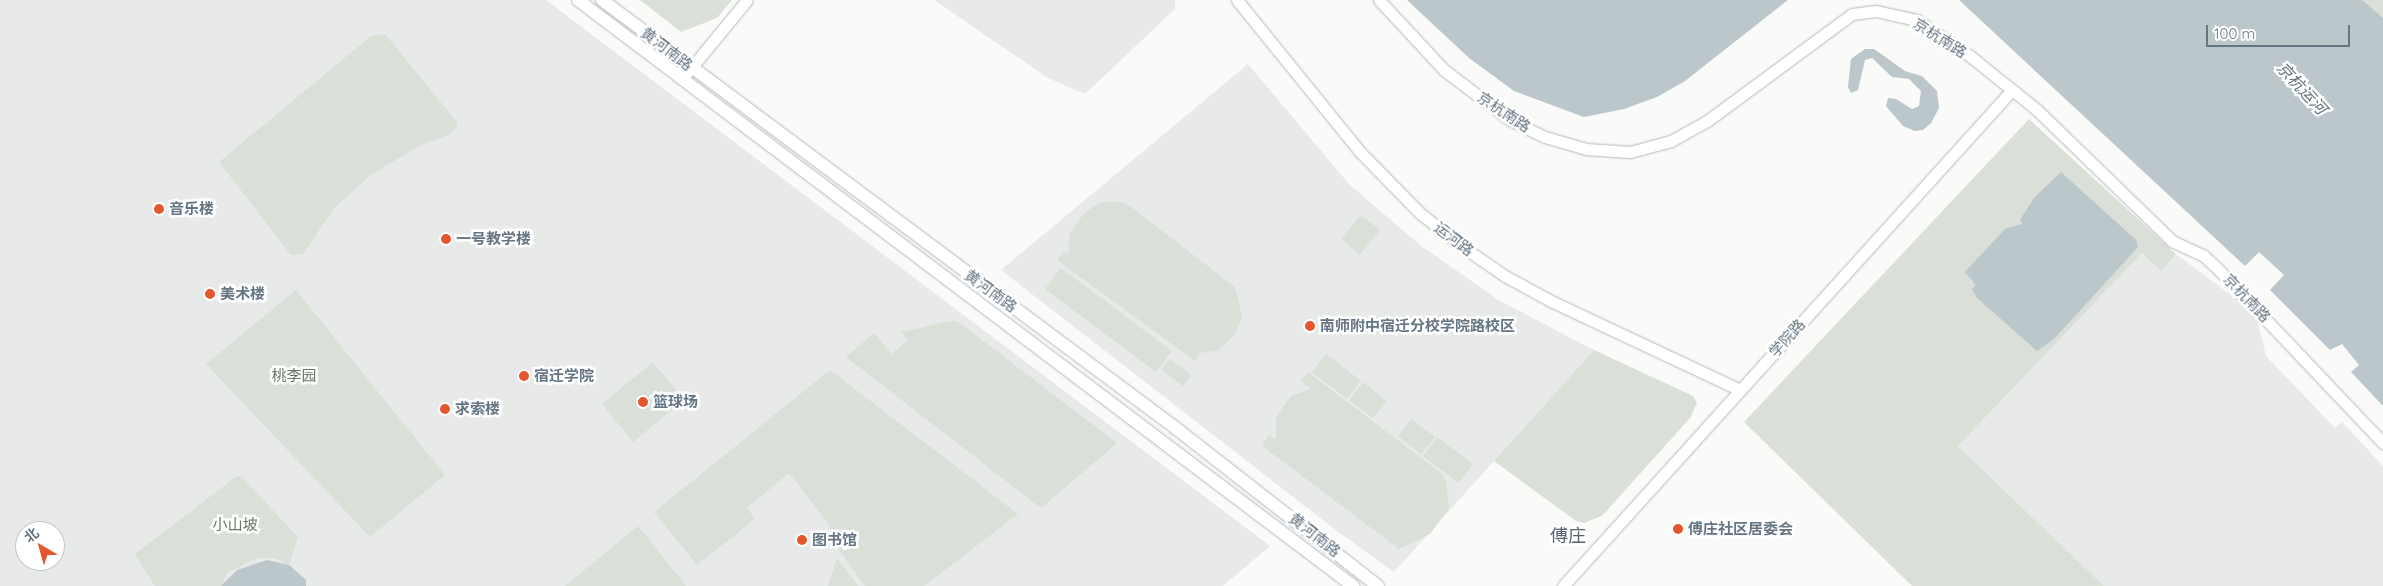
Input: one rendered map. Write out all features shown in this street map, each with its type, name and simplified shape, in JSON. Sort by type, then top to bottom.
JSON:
[{"type":"main road","name":"黄河南路","points":[[578,0],[1353,586]]},
{"type":"main road","name":"黄河南路","points":[[602,0],[1173,426],[1378,586]]},
{"type":"street","points":[[682,79],[747,0]]},
{"type":"street","name":"运河路","points":[[1237,0],[1372,165],[1421,214],[1463,247],[1505,276],[1551,301],[1740,390]]},
{"type":"street","name":"京杭南路","points":[[1379,0],[1444,70],[1510,120],[1544,137],[1586,148],[1630,152],[1671,141],[1707,121],[1852,14],[1876,11],[1917,20],[2012,90],[2114,182],[2172,241],[2204,256],[2229,278],[2383,443]]},
{"type":"street","name":"学院路","points":[[1563,586],[2012,90]]},
{"type":"shaded area","name":"宿迁学院","points":[[0,0],[546,0],[1270,546],[1223,586],[0,586]]},
{"type":"shaded area","points":[[934,0],[1175,0],[1175,9],[1085,94],[1048,78]]},
{"type":"shaded area","name":"南师附中宿迁分校学院路校区","points":[[1248,64],[1349,184],[1420,245],[1500,301],[1594,350],[1394,572],[1337,531],[1001,270]]},
{"type":"shaded area","points":[[2142,253],[2161,270],[2176,254],[2256,314],[2266,356],[2335,428],[2342,422],[2383,466],[2383,586],[2104,586],[1958,446]]},
{"type":"green space","points":[[640,0],[732,0],[717,18],[681,32]]},
{"type":"green space","points":[[2362,0],[2383,0],[2383,18],[2365,6]]},
{"type":"green space","points":[[385,34],[457,122],[457,127],[450,134],[419,146],[371,175],[335,207],[302,255],[291,255],[219,162],[371,36]]},
{"type":"green space","points":[[2029,119],[2176,254],[2161,271],[2142,253],[1958,446],[2104,586],[1912,586],[1744,422]]},
{"type":"green space","points":[[1116,201],[1127,204],[1235,287],[1242,316],[1235,334],[1219,350],[1200,353],[1195,361],[1057,260],[1064,251],[1069,254],[1069,235],[1084,213],[1099,203]]},
{"type":"green space","points":[[1361,215],[1380,230],[1360,255],[1341,239]]},
{"type":"green space","points":[[1061,268],[1172,351],[1156,372],[1045,289]]},
{"type":"green space","name":"桃李园","points":[[296,290],[445,475],[370,537],[206,364]]},
{"type":"green space","points":[[957,321],[1117,443],[1041,508],[846,357],[874,333],[892,354],[908,340],[901,332]]},
{"type":"green space","points":[[1594,350],[1693,396],[1697,403],[1690,418],[1602,516],[1584,523],[1576,521],[1494,461]]},
{"type":"green space","points":[[1326,354],[1361,381],[1347,399],[1312,372]]},
{"type":"green space","points":[[1170,359],[1191,375],[1183,386],[1161,369]]},
{"type":"green space","name":"篮球场","points":[[653,362],[684,400],[633,442],[602,404]]},
{"type":"green space","points":[[830,370],[1018,514],[924,586],[865,586],[833,542],[829,524],[789,473],[747,508],[755,519],[697,565],[654,512]]},
{"type":"green space","points":[[1308,372],[1441,473],[1446,482],[1449,508],[1430,534],[1399,549],[1262,446],[1269,435],[1276,440],[1276,417],[1291,396],[1311,389],[1301,381]]},
{"type":"green space","points":[[1363,382],[1387,401],[1373,418],[1349,400]]},
{"type":"green space","points":[[1411,419],[1435,437],[1421,454],[1398,436]]},
{"type":"green space","points":[[1437,437],[1473,464],[1459,483],[1423,456]]},
{"type":"green space","name":"小山坡","points":[[237,476],[241,476],[298,537],[289,565],[275,558],[255,559],[227,573],[221,586],[155,586],[135,554]]},
{"type":"green space","points":[[638,526],[686,586],[565,586]]},
{"type":"green space","points":[[837,558],[858,586],[828,586]]},
{"type":"water","points":[[1407,0],[1788,0],[1685,81],[1657,97],[1624,109],[1584,117],[1514,91],[1469,58]]},
{"type":"water","name":"京杭运河","points":[[1959,0],[2362,0],[2383,18],[2383,406],[2351,372],[2359,365],[2342,344],[2330,350],[2270,290],[2284,275],[2259,252],[2245,266]]},
{"type":"water","points":[[1865,49],[1874,49],[1905,71],[1922,76],[1937,91],[1939,108],[1931,123],[1923,130],[1915,131],[1903,126],[1886,106],[1888,98],[1896,99],[1912,109],[1919,106],[1921,91],[1909,79],[1892,77],[1872,58],[1865,60],[1858,90],[1851,93],[1848,87],[1851,59]]},
{"type":"water","points":[[2061,172],[2136,240],[2138,247],[2054,339],[2037,351],[1977,298],[1972,289],[1976,285],[1965,272],[2005,229],[2022,224],[2020,220],[2034,198]]},
{"type":"water","points":[[267,560],[289,565],[306,580],[306,586],[221,586],[237,570]]},
{"type":"place","name":"音乐楼","points":[[159,209]]},
{"type":"place","name":"一号教学楼","points":[[446,239]]},
{"type":"place","name":"美术楼","points":[[210,294]]},
{"type":"place","name":"南师附中宿迁分校学院路校区","points":[[1310,326]]},
{"type":"place","name":"宿迁学院","points":[[524,376]]},
{"type":"place","name":"篮球场","points":[[643,402]]},
{"type":"place","name":"求索楼","points":[[445,409]]},
{"type":"place","name":"傅庄社区居委会","points":[[1678,529]]},
{"type":"place","name":"图书馆","points":[[802,540]]},
{"type":"district","name":"傅庄","points":[[1568,536]]}]
